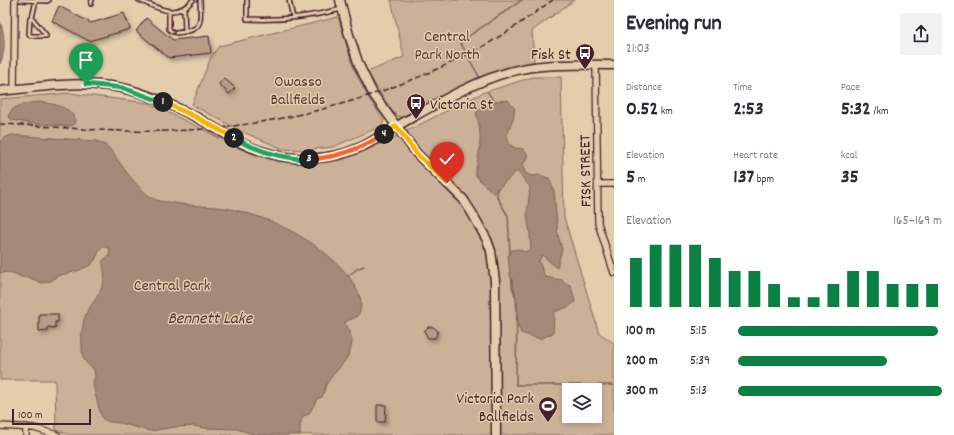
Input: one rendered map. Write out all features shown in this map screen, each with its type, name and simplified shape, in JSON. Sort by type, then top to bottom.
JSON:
[{"type":"main road","points":[[340,0],[349,35],[364,77],[373,94],[428,166],[463,199],[483,233],[491,251],[495,281],[496,435]]},
{"type":"main road","points":[[0,91],[71,84],[123,88],[161,101],[196,117],[241,142],[267,153],[292,158],[319,159],[332,157],[356,149],[463,91],[509,72],[537,66],[614,65]]},
{"type":"street","points":[[14,90],[15,0]]},
{"type":"street","name":"FISK STREET","points":[[596,65],[598,223],[614,273]]},
{"type":"street","points":[[598,184],[614,184]]},
{"type":"street","points":[[0,426],[26,426],[42,429],[57,435]]},
{"type":"street","points":[[26,426],[26,435]]},
{"type":"lane","points":[[20,0],[49,0]]},
{"type":"lane","points":[[32,18],[46,36],[31,36],[29,34],[29,21],[30,18],[32,18],[36,0]]},
{"type":"lane","points":[[139,0],[160,10],[169,11],[184,8],[192,0]]},
{"type":"lane","points":[[169,11],[169,29],[174,33],[191,32],[198,28],[200,22],[200,0]]},
{"type":"lane","points":[[247,0],[247,19],[270,20],[314,16],[342,9]]},
{"type":"lane","points":[[289,0],[293,18]]},
{"type":"lane","points":[[184,8],[185,32]]},
{"type":"green space","name":"Central Park North","points":[[391,0],[574,0],[532,31],[534,62],[498,71],[454,89],[402,117],[397,116],[392,111],[367,72],[404,57]]},
{"type":"green space","name":"Owasso Ballfields","points":[[338,17],[354,69],[369,99],[384,120],[382,126],[333,147],[306,150],[283,149],[245,133],[192,105],[211,57],[219,46]]},
{"type":"green space","name":"Central Park","points":[[533,77],[561,77],[564,217],[599,333],[614,343],[614,435],[70,435],[56,430],[55,380],[0,380],[0,99],[70,93],[148,103],[241,149],[279,162],[342,160],[395,137],[482,93]]},
{"type":"water","points":[[0,21],[4,42],[0,64]]},
{"type":"water","points":[[508,100],[515,109],[513,120],[507,135],[509,144],[515,148],[523,149],[528,155],[523,165],[525,173],[531,176],[540,175],[549,178],[554,191],[558,235],[562,249],[557,268],[542,255],[539,261],[545,277],[562,280],[571,286],[575,302],[568,307],[554,312],[553,333],[540,339],[521,333],[518,325],[515,292],[510,274],[508,256],[512,250],[518,249],[525,252],[531,249],[527,215],[530,187],[517,171],[494,194],[481,182],[475,173],[480,143],[480,129],[476,113],[490,103]]},
{"type":"water","points":[[40,102],[57,105],[69,111],[75,119],[74,125],[69,126],[27,123],[12,120],[8,116],[13,109],[17,107]]},
{"type":"water","name":"Bennett Lake","points":[[11,135],[97,141],[105,145],[111,151],[137,185],[156,200],[216,207],[254,215],[274,223],[313,244],[330,257],[344,271],[355,286],[361,302],[361,308],[358,315],[355,318],[345,322],[352,339],[351,349],[349,355],[329,380],[322,397],[317,399],[309,414],[303,416],[300,425],[300,435],[257,435],[237,429],[204,428],[194,426],[150,431],[120,423],[109,422],[103,419],[94,389],[94,369],[88,365],[83,357],[82,328],[86,314],[99,294],[103,284],[105,276],[103,260],[109,256],[110,250],[108,247],[103,247],[100,249],[91,265],[77,271],[57,276],[51,281],[42,283],[28,277],[21,277],[8,272],[0,273],[0,142],[4,138]]},
{"type":"building","points":[[59,6],[91,23],[124,13],[130,29],[89,41],[52,21]]},
{"type":"building","points":[[146,18],[173,40],[209,36],[211,53],[169,58],[136,31]]},
{"type":"building","points":[[224,78],[235,88],[229,94],[219,84]]},
{"type":"building","points":[[39,314],[58,314],[58,322],[55,322],[55,328],[48,327],[48,331],[39,332]]},
{"type":"building","points":[[428,327],[433,327],[438,331],[435,338],[428,338],[424,331]]},
{"type":"building","points":[[377,405],[386,405],[385,422],[377,422]]},
{"type":"waterway","points":[[465,51],[460,42],[522,0]]},
{"type":"waterway","points":[[468,57],[480,78]]},
{"type":"waterway","points":[[488,92],[492,99],[492,103]]},
{"type":"waterway","points":[[497,189],[497,197],[508,216],[510,254]]},
{"type":"waterway","points":[[348,276],[364,266]]},
{"type":"waterway","points":[[512,280],[512,287],[516,298]]},
{"type":"waterway","points":[[517,303],[516,385],[614,385]]},
{"type":"railway","points":[[0,124],[104,130],[166,131],[207,129],[289,117],[368,96],[407,82],[491,42],[553,0]]},
{"type":"place","name":"Fisk St","points":[[585,70]]},
{"type":"place","name":"Victoria St","points":[[416,120]]},
{"type":"place","name":"Victoria Park Ballfields","points":[[548,423]]},
{"type":"route","points":[[86,84],[123,88],[161,101],[196,117],[255,149],[292,158],[319,159],[332,157],[371,142],[396,126],[417,154],[447,183]]}]
